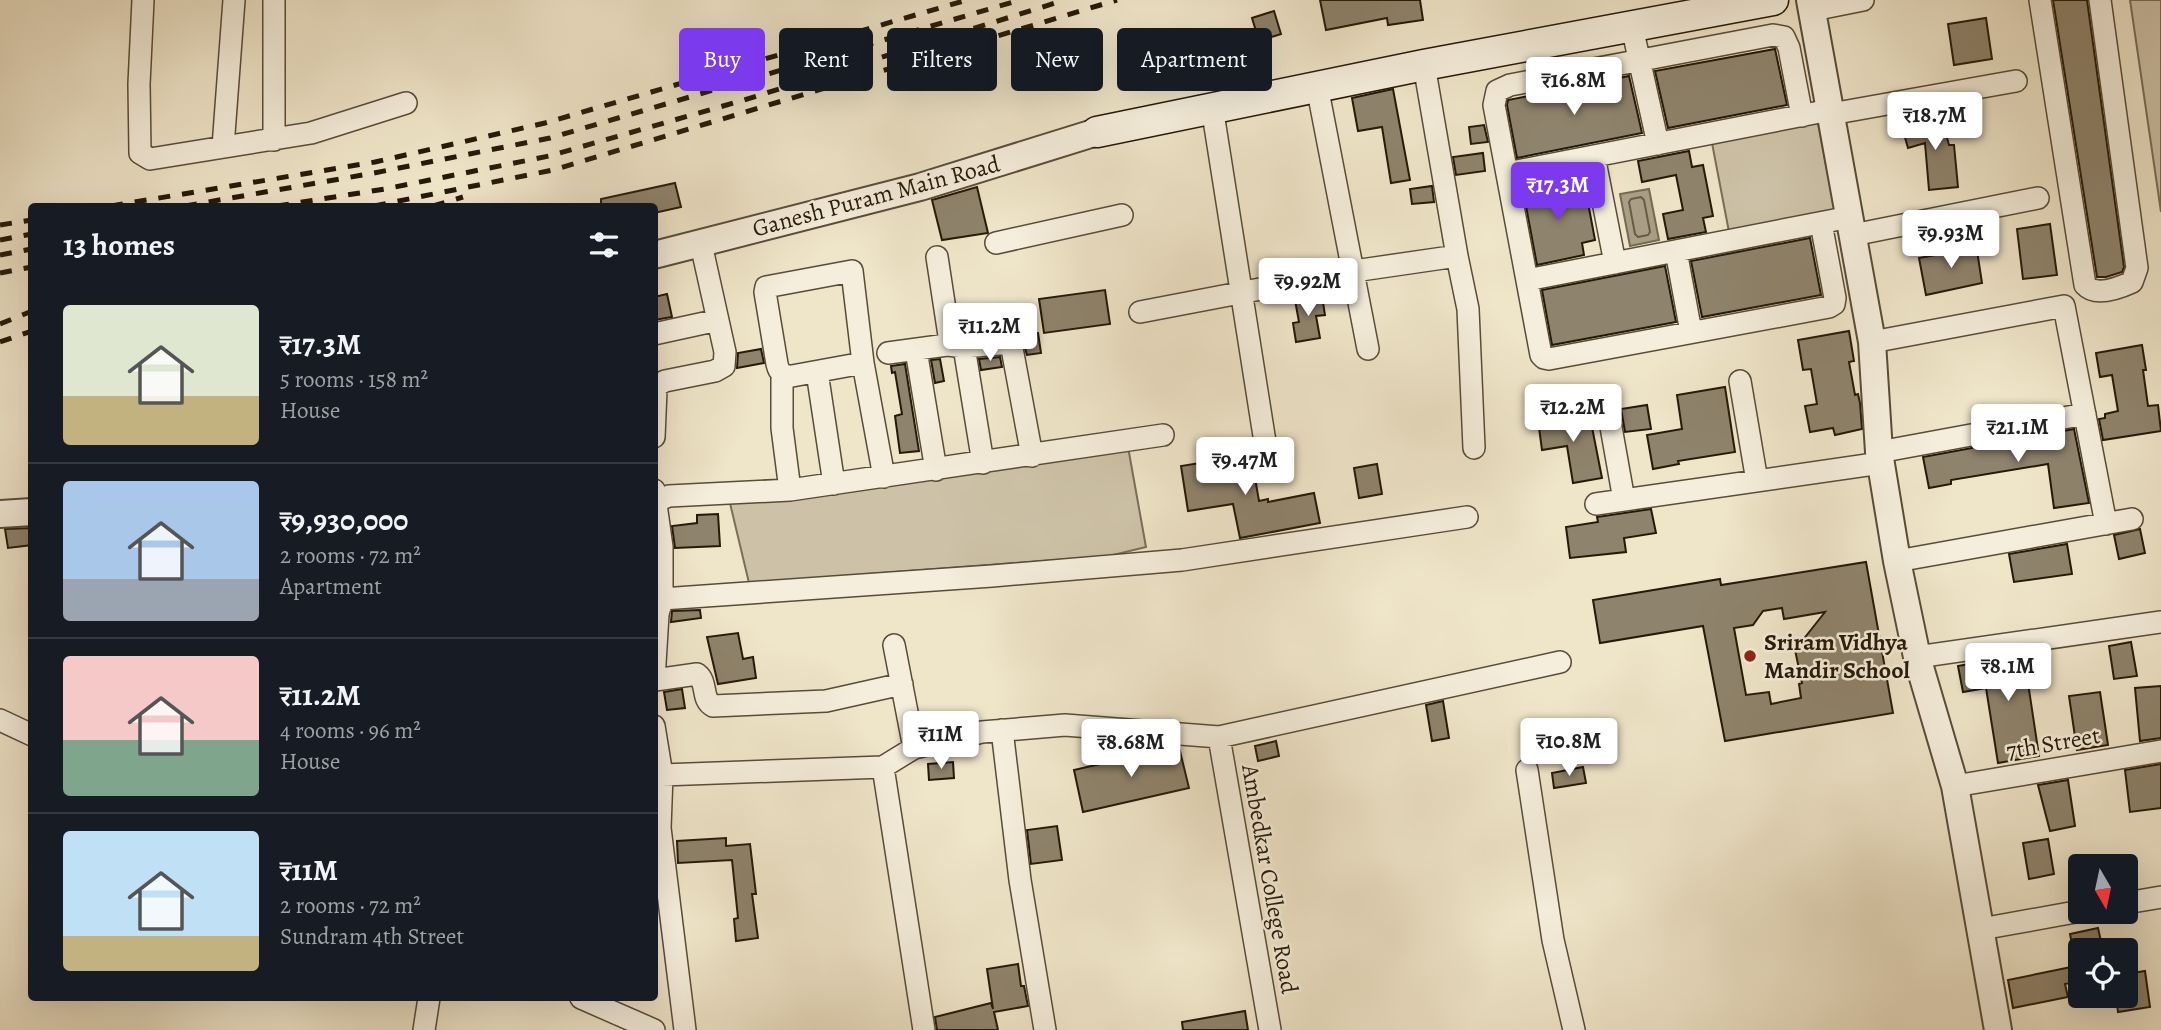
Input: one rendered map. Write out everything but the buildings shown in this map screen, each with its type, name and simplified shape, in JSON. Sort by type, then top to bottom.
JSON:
[{"type":"main road","points":[[1097,132],[1424,65],[1773,0]]},
{"type":"street","points":[[143,0],[139,84],[140,153],[150,159],[311,133],[406,103]]},
{"type":"street","points":[[223,147],[234,0]]},
{"type":"street","points":[[274,0],[274,140]]},
{"type":"street","points":[[1863,0],[1811,5],[1872,342],[1880,457],[1898,561],[1917,657],[1955,786],[1998,1030]]},
{"type":"street","points":[[2040,0],[2085,285],[2097,292],[2132,282],[2137,268],[2101,0]]},
{"type":"street","points":[[1632,27],[1658,144]]},
{"type":"street","points":[[1802,116],[1789,48],[1784,37],[1773,35],[1510,85],[1497,92],[1494,105],[1544,359],[1834,304],[1821,223]]},
{"type":"street","points":[[1424,65],[1468,309],[1474,448]]},
{"type":"street","points":[[1507,173],[1802,116],[2016,81]]},
{"type":"street","points":[[1317,86],[1368,349]]},
{"type":"street","points":[[1212,107],[1265,442]]},
{"type":"street","name":"Ganesh Puram Main Road","points":[[658,254],[920,187],[1097,132]]},
{"type":"street","points":[[1594,156],[1615,263]]},
{"type":"street","points":[[1527,280],[1821,223],[1852,226],[2038,198]]},
{"type":"street","points":[[996,243],[1122,215]]},
{"type":"street","points":[[658,384],[715,371],[724,366],[725,352],[701,244]]},
{"type":"street","points":[[1676,251],[1691,332]]},
{"type":"street","points":[[1140,312],[1354,271],[1457,256]]},
{"type":"street","points":[[937,257],[950,340],[956,346],[983,463]]},
{"type":"street","points":[[790,490],[782,428],[782,374],[777,364],[766,287],[852,271],[863,363],[884,477]]},
{"type":"street","points":[[1872,342],[2064,306],[2106,524]]},
{"type":"street","points":[[658,333],[718,320]]},
{"type":"street","points":[[888,353],[1011,343],[1032,456]]},
{"type":"street","points":[[916,350],[936,470]]},
{"type":"street","points":[[782,374],[792,376],[863,363]]},
{"type":"street","points":[[817,372],[834,484]]},
{"type":"street","points":[[1740,381],[1757,481]]},
{"type":"street","points":[[1606,399],[1624,500]]},
{"type":"street","points":[[1596,504],[1757,481],[2085,414]]},
{"type":"street","points":[[658,496],[790,490],[1163,435]]},
{"type":"street","points":[[0,514],[28,512]]},
{"type":"street","points":[[658,547],[658,609],[1182,560],[1467,517]]},
{"type":"street","points":[[1898,561],[2132,519]]},
{"type":"street","points":[[1917,657],[2161,622]]},
{"type":"street","points":[[894,645],[914,748]]},
{"type":"street","points":[[662,775],[883,766],[914,748],[982,732],[1065,725],[1219,737],[1560,662]]},
{"type":"street","points":[[658,680],[698,674],[703,680],[707,701],[713,706],[826,701],[902,684]]},
{"type":"street","points":[[0,720],[28,732]]},
{"type":"street","points":[[1002,730],[1020,880],[1045,1030]]},
{"type":"street","name":"Ambedkar College Road","points":[[1219,737],[1270,1030]]},
{"type":"street","points":[[658,750],[662,775],[660,828],[685,1030]]},
{"type":"street","name":"7th Street","points":[[1955,786],[2161,751]]},
{"type":"street","points":[[883,766],[924,1030]]},
{"type":"street","points":[[1527,770],[1553,940],[1574,1030]]},
{"type":"street","points":[[2138,901],[2161,897]]},
{"type":"street","points":[[1981,929],[2068,913]]},
{"type":"street","points":[[424,1030],[429,1001]]},
{"type":"street","points":[[587,1001],[654,1030]]},
{"type":"shaded area","points":[[2130,0],[2161,0],[2161,212]]},
{"type":"shaded area","points":[[1818,123],[1835,212],[1729,232],[1712,143]]},
{"type":"shaded area","points":[[1128,447],[1146,547],[1109,556],[749,583],[729,499]]},
{"type":"water","points":[[1649,189],[1659,240],[1630,246],[1620,194]]},
{"type":"railway","points":[[129,203],[375,162],[545,123],[967,0]]},
{"type":"railway","points":[[202,203],[550,138],[1020,0]]},
{"type":"railway","points":[[296,203],[385,189],[549,156],[744,100],[1065,0]]},
{"type":"railway","points":[[389,203],[553,170],[1117,0]]},
{"type":"railway","points":[[443,203],[463,197]]},
{"type":"railway","points":[[0,225],[28,221]]},
{"type":"railway","points":[[0,240],[28,235]]},
{"type":"railway","points":[[0,255],[28,250]]},
{"type":"railway","points":[[0,273],[28,268]]},
{"type":"railway","points":[[0,324],[28,313]]},
{"type":"railway","points":[[0,342],[28,332]]},
{"type":"place","name":"Sriram Vidhya Mandir School","points":[[1750,656]]}]
